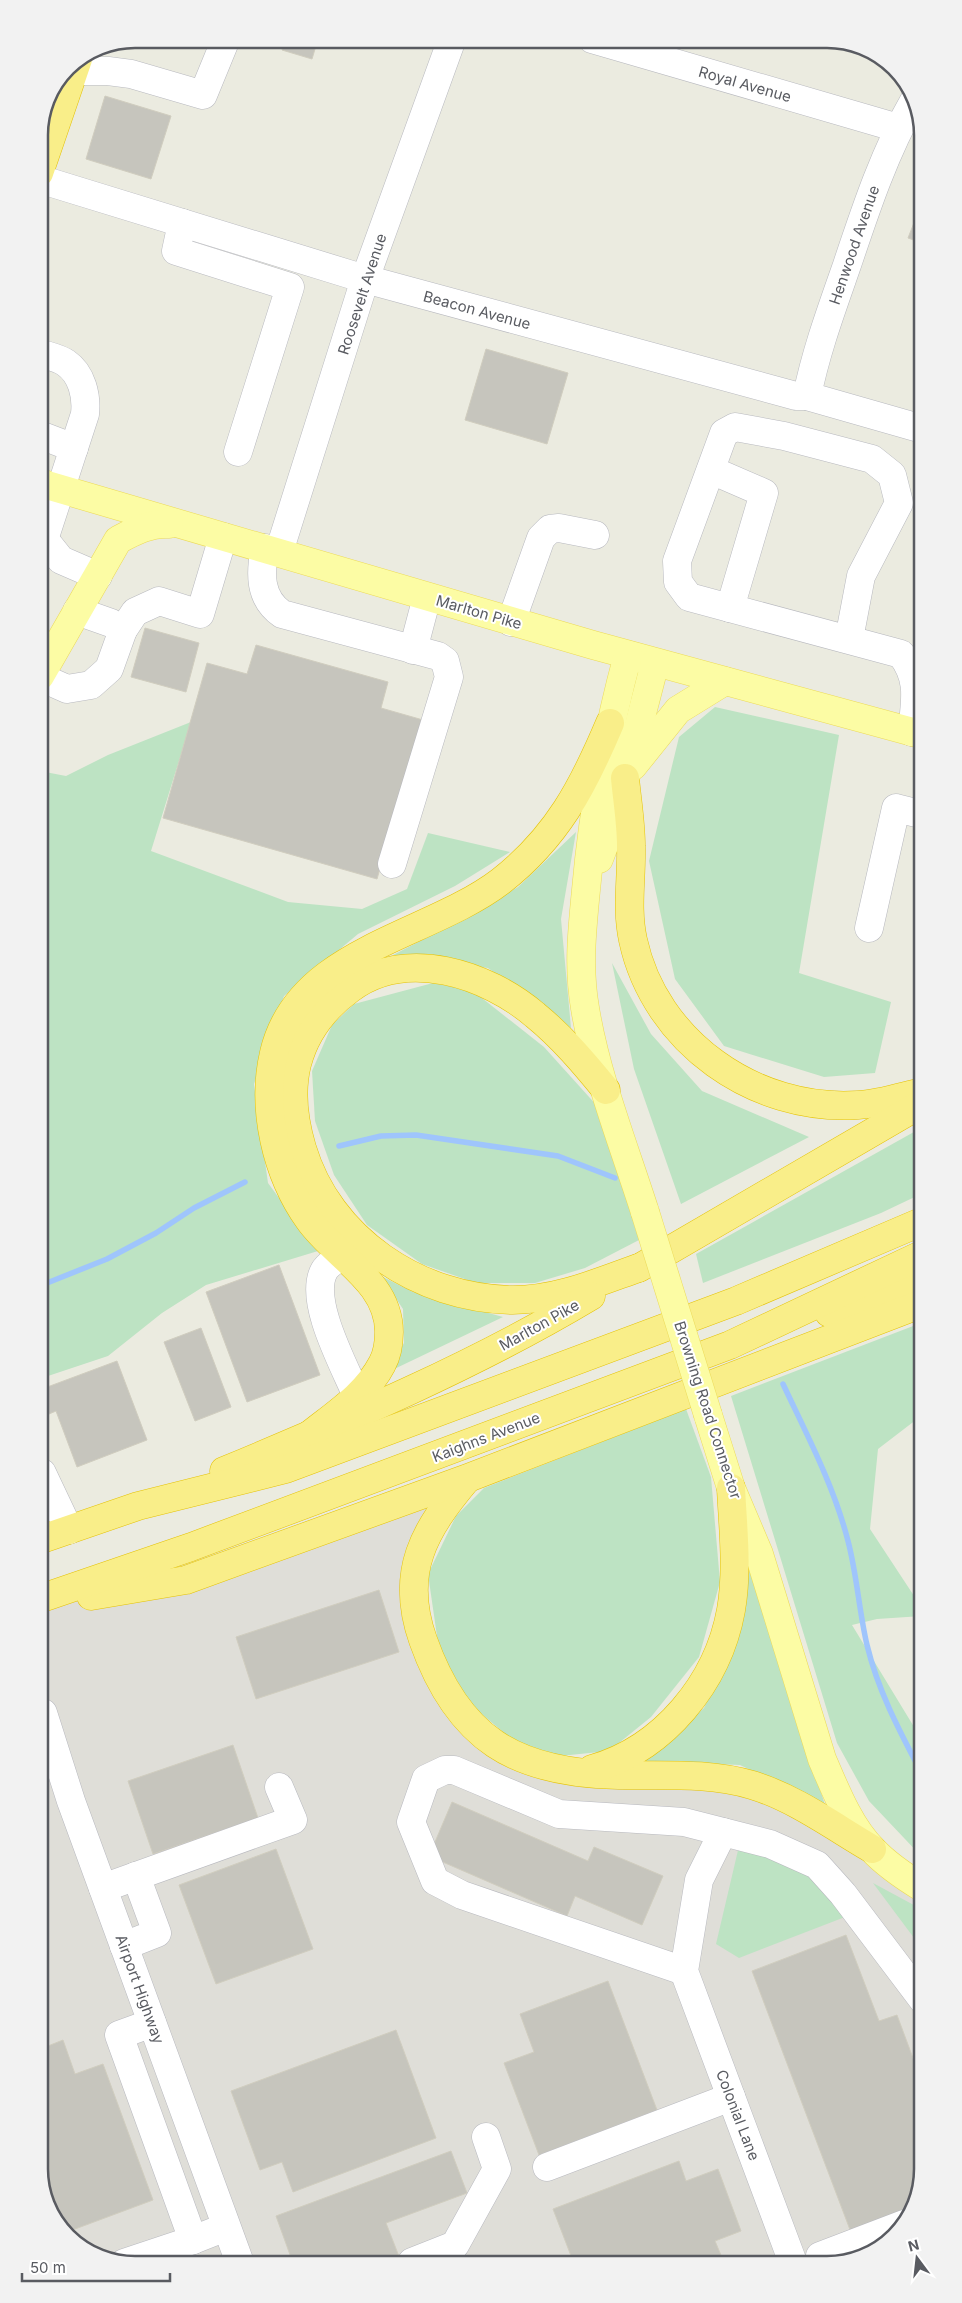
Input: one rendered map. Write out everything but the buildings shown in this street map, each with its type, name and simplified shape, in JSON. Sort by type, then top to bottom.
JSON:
[{"type":"highway","points":[[48,147],[73,73]]},
{"type":"highway","points":[[308,1436],[357,1396],[375,1376],[383,1362],[388,1344],[389,1322],[386,1308],[374,1287],[318,1233],[307,1218],[297,1201],[278,1154],[270,1117],[269,1081],[275,1049],[281,1032],[298,1002],[324,976],[355,957],[463,905],[500,881],[519,865],[537,848],[555,826],[581,788],[610,723]]},
{"type":"highway","points":[[625,778],[631,846],[628,906],[633,941],[651,989],[670,1019],[685,1037],[704,1056],[733,1076],[765,1091],[792,1099],[818,1104],[857,1105],[878,1103],[914,1094]]},
{"type":"highway","points":[[606,1090],[563,1041],[534,1014],[517,1002],[482,982],[454,973],[425,968],[390,971],[373,977],[356,984],[330,1005],[314,1025],[302,1049],[294,1083],[294,1100],[296,1120],[305,1158],[322,1194],[333,1211],[358,1239],[406,1274],[464,1294],[486,1298],[529,1299],[564,1294],[638,1268]]},
{"type":"highway","name":"Marlton Pike","points":[[138,1506],[308,1436],[452,1371],[551,1320],[914,1108]]},
{"type":"highway","points":[[48,1537],[138,1506],[286,1469],[736,1301],[914,1225]]},
{"type":"highway","name":"Kaighns Avenue","points":[[48,1596],[218,1536],[730,1345],[914,1258]]},
{"type":"highway","points":[[730,1345],[914,1284]]},
{"type":"highway","points":[[48,1603],[186,1580],[468,1478],[914,1307]]},
{"type":"highway","points":[[468,1478],[434,1521],[420,1552],[415,1589],[417,1619],[422,1638],[444,1687],[455,1703],[488,1740],[506,1752],[531,1763],[578,1772],[619,1775],[691,1774],[753,1785],[790,1801],[872,1850]]},
{"type":"highway","points":[[578,1772],[620,1759],[650,1741],[680,1714],[704,1680],[721,1643],[731,1609],[734,1566],[731,1488]]},
{"type":"main road","name":"Marlton Pike","points":[[50,486],[173,524],[272,550],[511,622],[914,732]]},
{"type":"main road","points":[[102,501],[115,522],[118,540]]},
{"type":"main road","points":[[48,646],[77,611],[118,540],[141,528],[159,523],[173,524]]},
{"type":"main road","name":"Browning Road Connector","points":[[628,655],[610,723],[591,832],[581,952],[583,990],[590,1035],[731,1488],[759,1554],[822,1759],[850,1817],[872,1850],[914,1882]]},
{"type":"main road","name":"Browning Road Connector","points":[[586,894],[616,814],[656,662]]},
{"type":"main road","points":[[625,778],[678,710],[725,681]]},
{"type":"street","points":[[81,66],[154,80],[203,95],[222,48]]},
{"type":"street","name":"Roosevelt Avenue","points":[[392,864],[449,677],[445,661],[438,656],[282,614],[273,608],[266,596],[262,583],[261,568],[272,550],[365,279],[449,48]]},
{"type":"street","name":"Royal Avenue","points":[[623,48],[898,128]]},
{"type":"street","name":"Henwood Avenue","points":[[792,438],[801,396],[872,192],[898,128],[910,107]]},
{"type":"street","name":"Beacon Avenue","points":[[48,182],[365,279],[914,427]]},
{"type":"street","points":[[182,223],[176,251],[290,287],[238,452]]},
{"type":"street","points":[[48,356],[67,364],[83,386],[87,400],[85,414],[74,448],[50,486],[48,500]]},
{"type":"street","points":[[849,639],[861,576],[899,503],[892,475],[872,459],[792,438],[735,427],[724,433],[677,561],[678,582],[690,597],[901,654],[910,666],[914,679]]},
{"type":"street","points":[[48,438],[74,448]]},
{"type":"street","points":[[710,470],[764,493],[730,608]]},
{"type":"street","points":[[511,622],[542,538],[546,533],[550,529],[559,528],[595,535]]},
{"type":"street","points":[[48,680],[67,689],[91,685],[109,668],[123,630],[135,612],[159,601],[200,614],[223,537]]},
{"type":"street","points":[[48,549],[61,560],[98,576]]},
{"type":"street","points":[[413,650],[427,597]]},
{"type":"street","points":[[77,611],[111,623],[123,630]]},
{"type":"street","points":[[869,928],[896,808],[914,812]]},
{"type":"street","points":[[341,1255],[324,1270],[320,1285],[322,1303],[328,1328],[357,1396]]},
{"type":"street","points":[[48,1486],[69,1530]]},
{"type":"street","name":"Airport Highway","points":[[48,1734],[237,2255]]},
{"type":"street","points":[[723,1832],[699,1880],[684,1971],[444,1887],[435,1881],[432,1876],[411,1822],[426,1779],[445,1770],[454,1770],[559,1814],[684,1822],[770,1844],[817,1865],[843,1894],[914,1988]]},
{"type":"street","points":[[103,1888],[293,1820],[279,1787]]},
{"type":"street","points":[[124,1946],[157,1933],[136,1876]]},
{"type":"street","name":"Colonial Lane","points":[[684,1971],[790,2256]]},
{"type":"street","points":[[152,2023],[119,2035],[193,2240]]},
{"type":"street","points":[[547,2167],[731,2097]]},
{"type":"street","points":[[429,2255],[455,2245],[497,2169],[486,2137]]},
{"type":"street","points":[[148,2255],[226,2227]]},
{"type":"street","points":[[820,2256],[889,2230]]},
{"type":"shaded area","points":[[468,1478],[430,1527],[423,1638],[506,1752],[733,1780],[914,1883],[914,2169],[910,2197],[897,2222],[876,2241],[866,2247],[845,2254],[828,2256],[129,2255],[106,2251],[81,2238],[62,2217],[56,2207],[49,2186],[48,2169],[48,1603],[186,1580]]},
{"type":"green space","points":[[715,707],[839,735],[799,973],[891,1002],[875,1073],[824,1077],[724,1046],[675,979],[649,861],[679,737]]},
{"type":"green space","points":[[191,722],[151,851],[288,902],[362,909],[407,889],[428,833],[510,852],[455,886],[358,934],[284,996],[254,1084],[268,1183],[318,1251],[206,1285],[162,1313],[108,1356],[48,1376],[48,773],[66,776],[108,755]]},
{"type":"green space","points":[[576,832],[561,919],[571,1028],[488,968],[393,955],[465,918],[518,887]]},
{"type":"green space","points":[[612,963],[651,1034],[702,1091],[809,1137],[681,1204],[634,1069]]},
{"type":"green space","points":[[433,983],[473,991],[544,1047],[599,1108],[639,1240],[585,1268],[535,1283],[476,1283],[422,1264],[367,1225],[334,1175],[315,1121],[312,1071],[332,1025],[354,1004]]},
{"type":"green space","points":[[914,1132],[914,1197],[881,1213],[703,1283],[696,1254]]},
{"type":"green space","points":[[381,1276],[413,1292],[503,1317],[388,1372],[404,1343],[403,1309]]},
{"type":"green space","points":[[914,1326],[914,1421],[878,1449],[870,1529],[914,1596],[914,1617],[877,1619],[852,1625],[914,1727],[914,1849],[869,1801],[837,1743],[731,1396]]},
{"type":"green space","points":[[686,1409],[711,1477],[720,1582],[699,1657],[651,1717],[609,1751],[560,1756],[514,1741],[472,1706],[439,1650],[428,1574],[456,1516],[484,1488]]},
{"type":"green space","points":[[750,1561],[825,1805],[740,1765],[642,1761],[704,1708],[740,1628]]},
{"type":"green space","points":[[739,1846],[812,1871],[845,1917],[739,1958],[716,1944]]},
{"type":"green space","points":[[873,1883],[914,1905],[914,1938]]},
{"type":"waterway","points":[[339,1146],[381,1136],[416,1135],[558,1156],[615,1178]]},
{"type":"waterway","points":[[48,1283],[107,1259],[156,1233],[194,1208],[245,1182]]},
{"type":"waterway","points":[[783,1384],[835,1500],[851,1554],[867,1645],[877,1679],[914,1758]]}]
